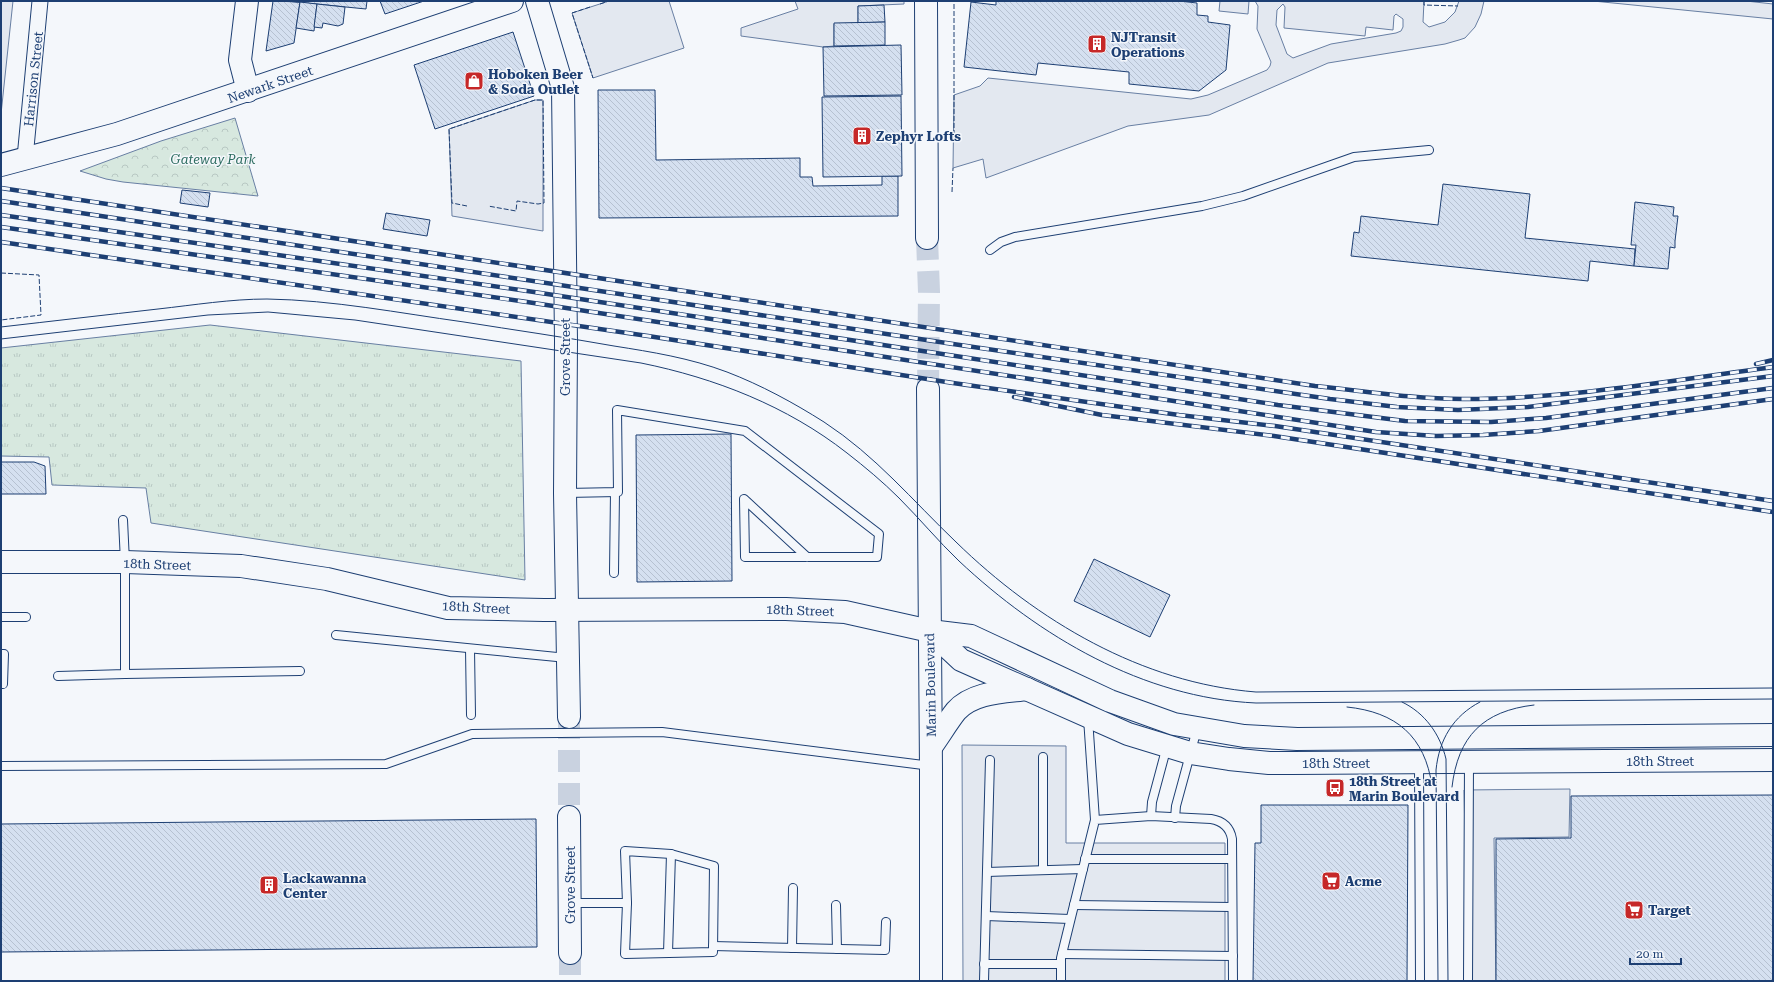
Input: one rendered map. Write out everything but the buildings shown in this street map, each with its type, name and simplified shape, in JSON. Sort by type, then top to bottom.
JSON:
[{"type":"street","name":"Harrison Street","points":[[25,158],[40,1]]},
{"type":"street","points":[[246,1],[240,60],[248,91]]},
{"type":"street","name":"Newark Street","points":[[1,165],[117,134],[248,91],[468,8],[512,1]]},
{"type":"street","name":"Grove Street","points":[[537,1],[563,88],[566,341],[565,492],[568,717]]},
{"type":"street","points":[[926,1],[927,238]]},
{"type":"street","name":"Marin Boulevard","points":[[928,389],[931,981]]},
{"type":"street","name":"18th Street","points":[[1,562],[125,562],[241,566],[327,579],[448,608],[567,610],[826,610],[863,615],[930,631],[971,636],[1110,701],[1170,736],[1190,753],[1229,760],[1269,763],[1773,760]]},
{"type":"street","name":"18th Street","points":[[930,631],[961,660],[1128,734],[1170,736],[1197,729],[1244,736],[1297,738],[1773,735]]},
{"type":"street","points":[[931,757],[957,710],[964,705],[987,695],[1027,689]]},
{"type":"street","points":[[1528,737],[1530,761]]},
{"type":"street","name":"Grove Street","points":[[570,818],[570,952]]},
{"type":"lane","points":[[990,250],[1001,242],[1016,237],[1166,213],[1223,201],[1280,184],[1354,156],[1429,150]]},
{"type":"lane","points":[[614,573],[615,492],[618,492],[617,410],[746,431],[879,534],[877,557],[807,557],[745,557],[744,499],[807,557]]},
{"type":"lane","points":[[565,492],[615,492]]},
{"type":"lane","points":[[122,520],[125,562],[125,674]]},
{"type":"lane","points":[[1,617],[26,617]]},
{"type":"lane","points":[[336,635],[568,658]]},
{"type":"lane","points":[[470,649],[471,715]]},
{"type":"lane","points":[[1,654],[4,654],[3,684],[1,684]]},
{"type":"lane","points":[[58,676],[300,671]]},
{"type":"lane","points":[[1061,981],[1062,954],[1095,820],[1088,717]]},
{"type":"lane","points":[[1175,818],[1176,806],[1197,729]]},
{"type":"lane","points":[[1,766],[386,764],[472,734],[662,732],[931,757]]},
{"type":"lane","points":[[1151,816],[1152,802],[1170,736]]},
{"type":"lane","points":[[1043,757],[1043,870]]},
{"type":"lane","points":[[984,981],[990,760]]},
{"type":"lane","points":[[1468,981],[1469,762]]},
{"type":"lane","points":[[1419,763],[1420,981]]},
{"type":"lane","points":[[1095,820],[1151,816],[1211,819],[1224,823],[1231,832],[1233,981]]},
{"type":"lane","points":[[625,851],[671,854],[714,866],[713,952],[625,954],[627,903],[625,851]]},
{"type":"lane","points":[[668,953],[671,854]]},
{"type":"lane","points":[[1085,859],[1232,859]]},
{"type":"lane","points":[[987,872],[1083,869]]},
{"type":"lane","points":[[792,948],[793,888]]},
{"type":"lane","points":[[570,903],[627,903]]},
{"type":"lane","points":[[836,905],[837,949]]},
{"type":"lane","points":[[1074,905],[1232,907]]},
{"type":"lane","points":[[986,916],[1070,919]]},
{"type":"lane","points":[[713,946],[885,950],[886,922]]},
{"type":"lane","points":[[1062,954],[1233,956]]},
{"type":"lane","points":[[984,964],[1061,964]]},
{"type":"green space","name":"Gateway Park","points":[[235,118],[258,196],[123,182],[106,179],[80,171],[161,141]]},
{"type":"green space","points":[[210,325],[521,361],[525,580],[151,523],[146,488],[52,485],[49,457],[1,456],[1,348]]},
{"type":"shaded area","points":[[1,1],[13,1],[1,114]]},
{"type":"shaded area","points":[[609,1],[669,1],[684,48],[593,78],[572,13]]},
{"type":"shaded area","points":[[795,1],[904,1],[904,4],[858,6],[858,23],[834,24],[834,46],[823,47],[741,36],[741,28],[798,9]]},
{"type":"shaded area","points":[[1220,1],[1249,1],[1248,14],[1219,11]]},
{"type":"shaded area","points":[[1255,1],[1424,1],[1423,22],[1429,27],[1445,22],[1455,12],[1459,1],[1484,1],[1481,14],[1475,27],[1465,38],[1459,40],[1445,44],[1328,63],[1209,115],[1128,126],[986,178],[983,159],[953,168],[954,95],[980,86],[988,78],[1191,99],[1208,95],[1267,70],[1270,66],[1271,62],[1257,29],[1258,6]],"holes":[[[1283,4],[1285,7],[1284,28],[1365,36],[1366,27],[1393,30],[1394,16],[1396,14],[1403,19],[1403,27],[1401,31],[1396,33],[1331,44],[1293,58],[1287,54],[1276,25],[1277,10]]]},
{"type":"shaded area","points":[[1593,1],[1746,1],[1773,4],[1773,19]]},
{"type":"shaded area","points":[[535,100],[543,100],[543,231],[452,216],[449,129]]},
{"type":"shaded area","points":[[962,745],[1066,746],[1066,843],[1225,843],[1225,981],[963,981]]},
{"type":"shaded area","points":[[1570,789],[1569,837],[1494,838],[1496,981],[1468,981],[1464,790]]},
{"type":"tunnel","points":[[927,238],[929,292],[928,389]]},
{"type":"tunnel","points":[[569,717],[569,817]]},
{"type":"tunnel","points":[[570,953],[570,981]]},
{"type":"tram line","points":[[1,327],[226,301],[253,299],[292,300],[366,308],[464,322],[671,356],[713,367],[740,377],[789,401],[843,435],[893,479],[987,571],[1021,598],[1056,622],[1094,643],[1132,661],[1172,676],[1214,686],[1256,692],[1773,688]]},
{"type":"tram line","points":[[1,339],[208,315],[268,312],[355,320],[641,363],[696,377],[749,396],[800,421],[824,436],[854,458],[887,486],[959,561],[990,588],[1023,614],[1058,638],[1133,676],[1173,689],[1214,699],[1256,703],[1773,699]]},
{"type":"tram line","points":[[1402,702],[1418,712],[1430,725],[1440,741],[1446,759],[1448,981]]},
{"type":"tram line","points":[[1438,981],[1436,770],[1440,749],[1449,730],[1462,714],[1480,702]]},
{"type":"tram line","points":[[1452,787],[1455,769],[1460,754],[1467,740],[1476,729],[1487,720],[1501,713],[1516,708],[1534,705]]},
{"type":"tram line","points":[[1347,707],[1380,714],[1394,721],[1405,730],[1415,740],[1423,753],[1432,786]]},
{"type":"railway","points":[[1,188],[1315,386],[1426,398],[1502,398],[1580,393],[1773,367]]},
{"type":"railway","points":[[1,201],[953,344],[1330,399],[1397,407],[1458,410],[1528,407],[1773,376]]},
{"type":"railway","points":[[1,215],[534,292],[1278,405],[1405,421],[1491,422],[1546,418],[1773,388]]},
{"type":"railway","points":[[1,227],[527,302],[1376,432],[1436,436],[1483,435],[1539,431],[1773,399]]},
{"type":"railway","points":[[1,242],[648,336],[953,383],[1179,415],[1275,426],[1773,501]]},
{"type":"railway","points":[[1756,364],[1773,360]]},
{"type":"railway","points":[[1014,397],[1102,415],[1274,436],[1773,512]]},
{"type":"fence","points":[[600,4],[609,1]]},
{"type":"fence","points":[[954,1],[954,135]]},
{"type":"fence","points":[[1424,1],[1424,5],[1458,6]]},
{"type":"fence","points":[[590,7],[572,13],[593,78]]},
{"type":"fence","points":[[467,206],[452,203],[449,129],[535,100],[543,100],[544,203],[538,204],[517,201],[516,211],[488,206]]},
{"type":"fence","points":[[952,192],[953,168]]},
{"type":"fence","points":[[1,273],[39,275],[41,315],[1,320]]},
{"type":"place","name":"NJTransit Operations","points":[[1097,44]]},
{"type":"place","name":"Hoboken Beer & Soda Outlet","points":[[474,81]]},
{"type":"place","name":"Zephyr Lofts","points":[[862,136]]},
{"type":"place","name":"18th Street at Marin Boulevard","points":[[1335,788]]},
{"type":"place","name":"Acme","points":[[1331,881]]},
{"type":"place","name":"Lackawanna Center","points":[[269,885]]},
{"type":"place","name":"Target","points":[[1634,910]]}]
